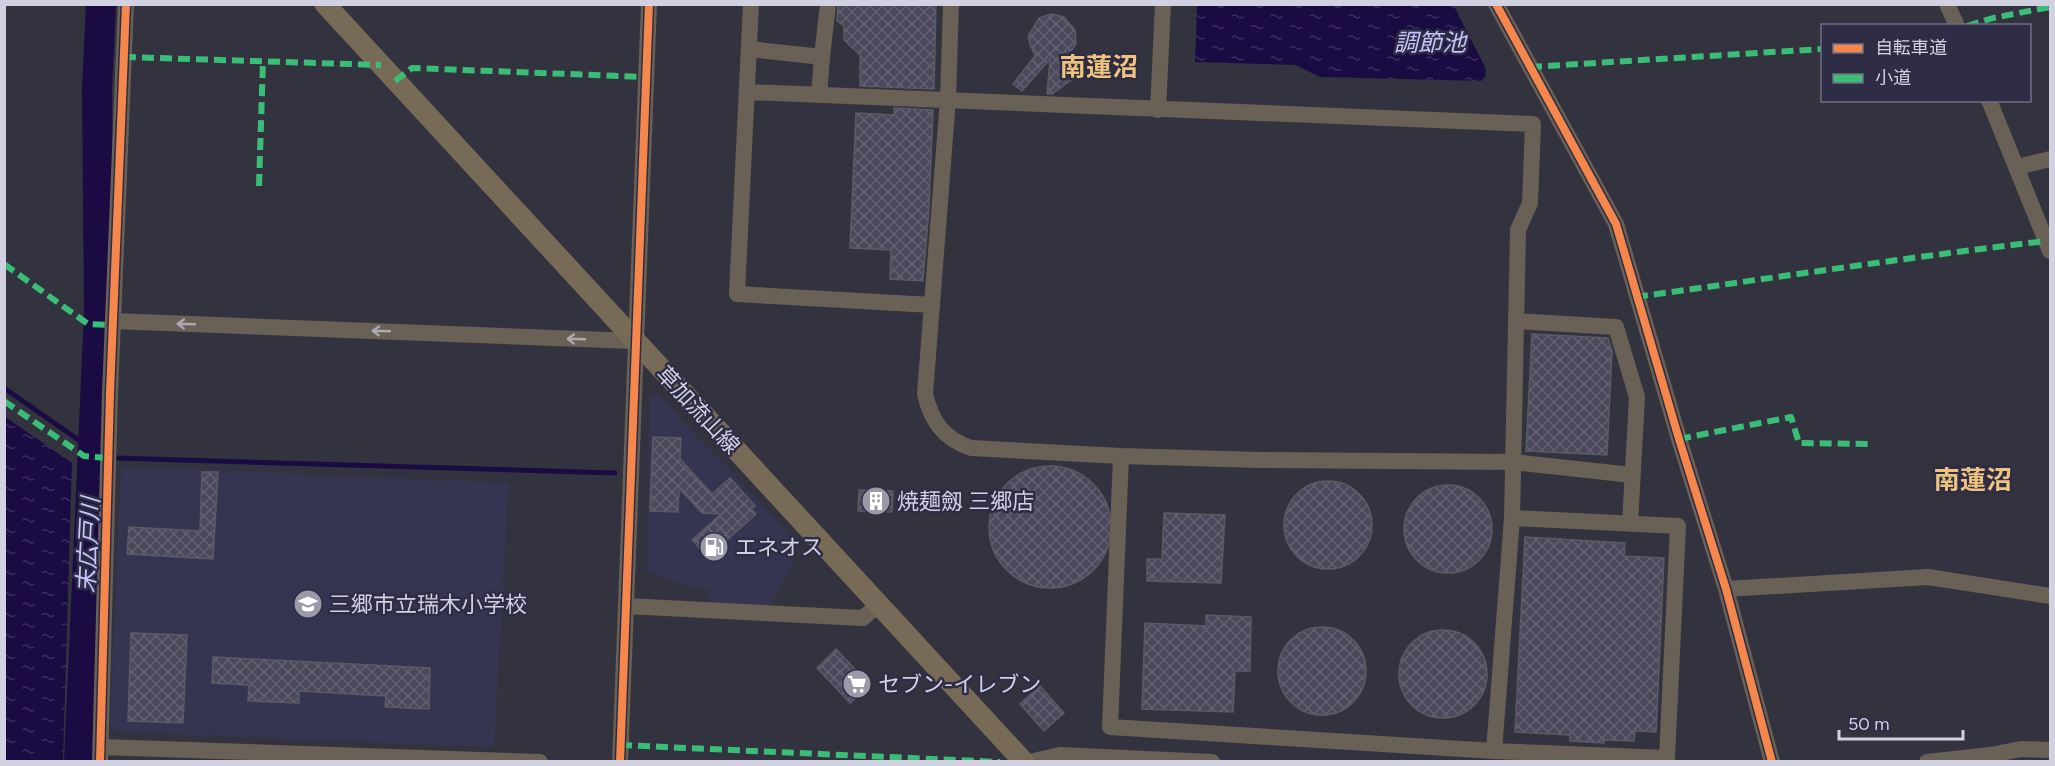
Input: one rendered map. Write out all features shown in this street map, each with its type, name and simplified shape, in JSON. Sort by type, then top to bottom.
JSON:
[{"type":"main road","name":"草加流山線","points":[[325,4],[635,343],[1024,762]]},
{"type":"street","points":[[126,4],[113,321],[100,754],[540,762]]},
{"type":"street","points":[[620,762],[649,4]]},
{"type":"street","points":[[752,4],[737,294],[932,305]]},
{"type":"street","points":[[819,95],[828,4]]},
{"type":"street","points":[[951,4],[948,99],[926,393],[930,412],[937,424],[959,444],[971,448],[1121,456],[1259,460],[1513,462],[1632,474]]},
{"type":"street","points":[[1158,110],[1163,4]]},
{"type":"street","points":[[1496,4],[1616,224],[1726,589],[1772,762]]},
{"type":"street","points":[[1947,4],[1956,24]]},
{"type":"street","points":[[749,49],[822,57]]},
{"type":"street","points":[[747,92],[1533,124],[1530,203],[1518,230],[1512,518],[1494,751]]},
{"type":"street","points":[[1990,102],[2050,251]]},
{"type":"street","points":[[2017,167],[2050,159]]},
{"type":"street","points":[[113,321],[635,343]]},
{"type":"street","points":[[1516,321],[1616,327],[1637,397],[1630,524]]},
{"type":"street","points":[[1121,456],[1110,727],[1494,751],[1667,758],[1678,526],[1512,518]]},
{"type":"street","points":[[1726,589],[1928,577],[2050,596]]},
{"type":"street","points":[[626,606],[863,618],[878,605]]},
{"type":"street","points":[[1927,762],[1990,755],[2021,748],[2050,750]]},
{"type":"street","points":[[1029,762],[1060,755],[1212,762]]},
{"type":"shaded area","points":[[658,394],[796,541],[789,572],[769,606],[707,602],[709,589],[687,586],[647,572],[650,396]]},
{"type":"shaded area","name":"三郷市立瑞木小学校","points":[[121,466],[509,483],[494,747],[118,732],[110,725]]},
{"type":"water","name":"調節池","points":[[1453,4],[1486,69],[1485,77],[1481,81],[1320,77],[1295,65],[1195,62],[1197,5]]},
{"type":"water","points":[[4,416],[72,463],[63,761],[5,761]]},
{"type":"building","points":[[838,4],[936,4],[934,89],[860,86],[860,55],[844,40],[844,26],[837,21]]},
{"type":"building","points":[[1051,14],[1064,17],[1075,30],[1076,44],[1067,57],[1078,75],[1052,94],[1047,94],[1050,59],[1022,91],[1013,84],[1035,56],[1028,36],[1039,18]]},
{"type":"building","points":[[894,108],[933,110],[923,281],[890,279],[891,250],[850,248],[856,113],[894,115]]},
{"type":"building","points":[[1532,334],[1608,338],[1612,351],[1607,455],[1526,451]]},
{"type":"building","points":[[653,437],[681,438],[680,459],[712,494],[730,478],[755,506],[751,509],[756,514],[708,557],[692,540],[721,514],[702,513],[679,488],[678,512],[650,511]]},
{"type":"building","points":[[1050,466],[1074,470],[1093,484],[1107,503],[1111,527],[1107,551],[1093,570],[1074,584],[1050,588],[1026,584],[1007,570],[993,551],[989,527],[993,503],[1007,484],[1026,470]]},
{"type":"building","points":[[202,472],[218,472],[213,559],[127,554],[129,527],[200,531]]},
{"type":"building","points":[[1328,481],[1345,485],[1359,494],[1368,508],[1372,525],[1368,542],[1359,556],[1345,565],[1328,569],[1311,565],[1297,556],[1288,542],[1284,525],[1288,508],[1297,494],[1311,485]]},
{"type":"building","points":[[1448,485],[1465,489],[1479,498],[1488,512],[1492,529],[1488,546],[1479,560],[1465,569],[1448,573],[1431,569],[1417,560],[1408,546],[1404,529],[1408,512],[1417,498],[1431,489]]},
{"type":"building","name":"焼麺劔 三郷店","points":[[859,490],[893,491],[892,512],[858,511]]},
{"type":"building","points":[[1164,513],[1225,515],[1221,583],[1147,581],[1147,559],[1162,559]]},
{"type":"building","points":[[1525,537],[1625,543],[1624,556],[1664,558],[1656,732],[1635,731],[1634,741],[1604,740],[1604,743],[1570,741],[1570,735],[1515,732]]},
{"type":"building","points":[[1206,615],[1251,617],[1250,671],[1235,671],[1233,712],[1142,709],[1145,623],[1206,626]]},
{"type":"building","points":[[1322,627],[1339,631],[1353,640],[1362,654],[1366,671],[1362,688],[1353,702],[1339,711],[1322,715],[1305,711],[1291,702],[1282,688],[1278,671],[1282,654],[1291,640],[1305,631]]},
{"type":"building","points":[[1443,630],[1460,634],[1474,643],[1483,657],[1487,674],[1483,691],[1474,705],[1460,714],[1443,718],[1426,714],[1412,705],[1403,691],[1399,674],[1403,657],[1412,643],[1426,634]]},
{"type":"building","points":[[131,633],[187,635],[183,723],[128,721]]},
{"type":"building","points":[[836,649],[870,685],[850,703],[817,668]]},
{"type":"building","points":[[213,657],[430,668],[429,709],[385,707],[386,696],[299,691],[299,703],[248,701],[249,685],[212,683]]},
{"type":"building","points":[[1040,686],[1064,713],[1044,731],[1020,704]]},
{"type":"waterway","name":"末広戸川","points":[[79,762],[99,312],[97,90],[101,4]]},
{"type":"waterway","points":[[4,388],[93,450]]},
{"type":"waterway","points":[[116,458],[615,473]]},
{"type":"marked path","points":[[1974,24],[2050,7]]},
{"type":"marked path","points":[[1530,67],[1821,49]]},
{"type":"marked path","points":[[124,57],[381,65]]},
{"type":"marked path","points":[[259,186],[263,61]]},
{"type":"marked path","points":[[395,81],[412,68],[646,77]]},
{"type":"marked path","points":[[1636,297],[2046,241]]},
{"type":"marked path","points":[[4,264],[88,324],[113,325]]},
{"type":"marked path","points":[[4,401],[84,456],[108,458]]},
{"type":"marked path","points":[[1679,439],[1791,417],[1799,443],[1868,444]]},
{"type":"marked path","points":[[620,745],[1000,762]]},
{"type":"cycle path","points":[[100,762],[110,393],[126,4]]},
{"type":"cycle path","points":[[620,762],[649,4]]},
{"type":"cycle path","points":[[1496,4],[1616,224],[1726,589],[1772,762]]},
{"type":"place","name":"焼麺劔 三郷店","points":[[876,501]]},
{"type":"place","name":"エネオス","points":[[714,547]]},
{"type":"place","name":"三郷市立瑞木小学校","points":[[308,604]]},
{"type":"place","name":"セブン-イレブン","points":[[857,684]]},
{"type":"district","name":"南蓮沼","points":[[1099,67]]},
{"type":"district","name":"南蓮沼","points":[[1973,480]]}]
